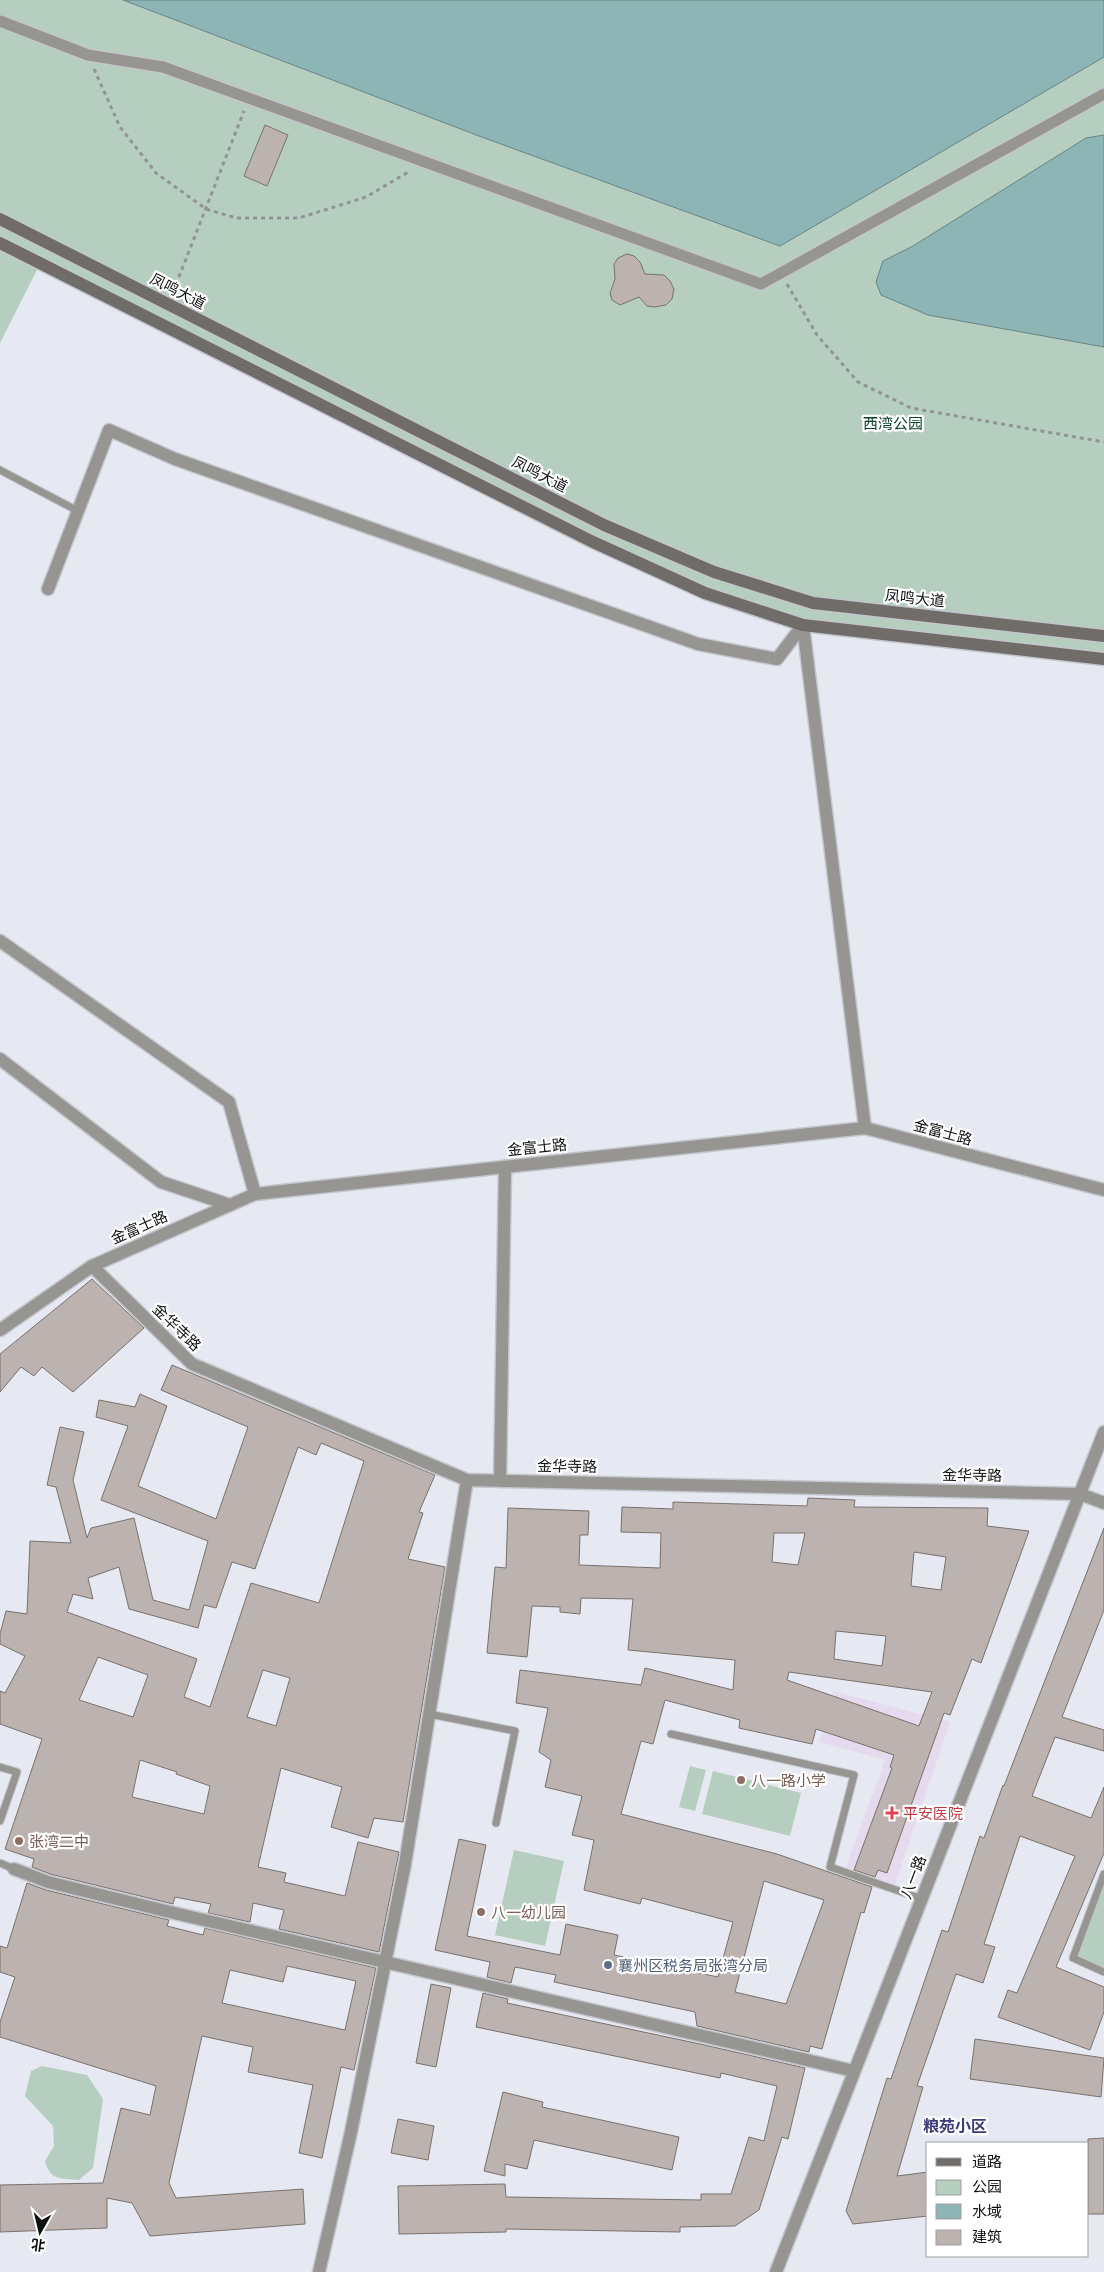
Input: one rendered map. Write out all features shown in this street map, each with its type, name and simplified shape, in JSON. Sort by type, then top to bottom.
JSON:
[{"type":"main road","name":"凤鸣大道","points":[[0,219],[595,520],[714,572],[813,603],[1104,636]]},
{"type":"main road","points":[[0,243],[591,541],[705,593],[803,625],[1104,659]]},
{"type":"street","points":[[0,21],[88,55],[163,67],[760,284],[1104,94]]},
{"type":"street","points":[[48,589],[109,430],[175,459],[698,644],[777,659],[803,625]]},
{"type":"street","points":[[803,625],[865,1128]]},
{"type":"street","points":[[0,941],[229,1102],[255,1194]]},
{"type":"street","points":[[0,1059],[161,1182],[230,1205]]},
{"type":"street","name":"金富士路","points":[[0,1330],[92,1266],[255,1194],[865,1128],[1104,1190]]},
{"type":"street","points":[[500,1481],[505,1167]]},
{"type":"street","name":"金华寺路","points":[[92,1266],[192,1364],[468,1480],[1080,1494],[1104,1503]]},
{"type":"street","name":"八一路","points":[[776,2272],[1104,1432]]},
{"type":"street","points":[[319,2272],[351,2132],[405,1864],[468,1480]]},
{"type":"street","points":[[14,1869],[48,1882],[174,1914],[386,1961],[854,2071]]},
{"type":"lane","points":[[0,470],[78,511]]},
{"type":"lane","points":[[429,1714],[515,1731],[496,1823]]},
{"type":"lane","points":[[671,1734],[854,1775],[830,1867],[922,1899]]},
{"type":"lane","points":[[0,1767],[17,1772],[0,1821]]},
{"type":"lane","points":[[0,1863],[14,1869]]},
{"type":"lane","points":[[1104,1874],[1073,1958],[1104,1972]]},
{"type":"path","points":[[88,55],[120,127],[156,173],[206,209],[236,218],[299,218],[366,197],[425,162]]},
{"type":"path","points":[[168,304],[249,98]]},
{"type":"path","points":[[781,272],[817,335],[858,382],[911,408],[1104,442]]},
{"type":"shaded area","name":"平安医院","points":[[833,1691],[950,1722],[895,1885],[846,1867],[885,1760],[819,1742]]},
{"type":"green space","name":"西湾公园","points":[[0,0],[123,0],[479,136],[780,246],[1104,57],[1104,659],[803,625],[705,593],[40,264],[0,343]]},
{"type":"green space","points":[[690,1766],[706,1770],[695,1811],[679,1807]]},
{"type":"green space","points":[[713,1771],[801,1793],[790,1836],[702,1814]]},
{"type":"green space","points":[[514,1850],[564,1861],[545,1946],[495,1935]]},
{"type":"green space","points":[[1104,1874],[1104,1972],[1073,1958]]},
{"type":"green space","points":[[42,2066],[87,2075],[103,2099],[93,2168],[79,2180],[53,2175],[45,2161],[54,2146],[53,2126],[25,2096],[31,2071]]},
{"type":"water","points":[[123,0],[1104,0],[1104,57],[780,246],[479,136]]},
{"type":"water","points":[[1104,135],[1104,347],[928,315],[881,295],[876,282],[883,261],[913,246],[1086,138]]},
{"type":"building","points":[[265,125],[288,135],[267,186],[244,176]]},
{"type":"building","points":[[627,254],[634,256],[640,262],[645,274],[664,275],[670,281],[674,289],[672,299],[666,305],[647,306],[639,297],[620,305],[612,300],[610,293],[615,279],[614,264],[618,258]]},
{"type":"building","points":[[92,1279],[144,1328],[73,1392],[42,1367],[34,1376],[21,1367],[0,1392],[0,1354]]},
{"type":"building","points":[[172,1365],[435,1475],[419,1512],[423,1513],[408,1559],[445,1567],[403,1822],[374,1818],[368,1838],[331,1827],[342,1787],[281,1768],[258,1867],[286,1873],[284,1882],[345,1896],[358,1842],[399,1852],[379,1952],[279,1929],[284,1910],[253,1903],[250,1922],[208,1913],[211,1904],[175,1897],[173,1904],[50,1874],[32,1867],[34,1859],[5,1849],[42,1739],[0,1724],[0,1691],[5,1693],[25,1656],[0,1644],[0,1634],[6,1611],[27,1614],[30,1541],[71,1543],[56,1487],[47,1485],[60,1427],[84,1432],[73,1480],[87,1538],[91,1528],[134,1518],[153,1600],[189,1610],[208,1541],[101,1500],[128,1426],[96,1417],[99,1400],[135,1407],[140,1394],[167,1406],[138,1486],[216,1519],[248,1427],[161,1390]],"holes":[[[321,1443],[364,1461],[319,1603],[251,1583],[210,1707],[184,1697],[197,1659],[67,1612],[73,1594],[93,1599],[88,1578],[119,1567],[129,1609],[198,1628],[204,1605],[216,1608],[232,1562],[255,1569],[298,1447],[316,1455]],[[98,1657],[148,1675],[133,1717],[79,1700]],[[263,1670],[290,1678],[276,1726],[247,1717]],[[140,1760],[177,1772],[176,1774],[210,1786],[204,1814],[132,1797]]]},
{"type":"building","points":[[808,1498],[855,1500],[854,1507],[988,1508],[987,1526],[1029,1531],[981,1663],[972,1659],[950,1715],[944,1713],[887,1873],[878,1870],[875,1877],[854,1870],[892,1768],[890,1767],[894,1755],[816,1729],[812,1744],[739,1728],[740,1720],[665,1700],[653,1744],[641,1741],[621,1814],[777,1854],[872,1887],[864,1913],[861,1912],[822,2049],[810,2046],[809,2052],[697,2026],[695,2012],[554,1982],[556,1975],[515,1967],[511,1983],[487,1977],[490,1962],[435,1950],[459,1839],[486,1845],[467,1936],[560,1955],[566,1924],[618,1935],[614,1955],[718,1977],[733,1922],[642,1898],[640,1904],[584,1890],[594,1840],[572,1835],[582,1796],[545,1787],[551,1760],[539,1752],[548,1708],[516,1703],[520,1670],[641,1685],[645,1668],[733,1690],[735,1660],[628,1650],[633,1599],[581,1598],[580,1614],[560,1612],[560,1607],[532,1606],[527,1657],[487,1653],[495,1567],[506,1568],[508,1508],[589,1511],[588,1535],[580,1535],[579,1565],[660,1568],[661,1533],[621,1532],[622,1507],[673,1509],[673,1502],[807,1506]],"holes":[[[774,1533],[805,1533],[798,1565],[772,1562]],[[914,1552],[946,1557],[941,1590],[911,1586]],[[836,1631],[886,1636],[882,1666],[834,1659]],[[789,1672],[932,1692],[919,1726],[787,1680]],[[764,1881],[824,1900],[786,2004],[735,1992]]]},
{"type":"building","points":[[1104,1528],[1104,1610],[1062,1717],[1104,1730],[1104,1751],[1055,1737],[1032,1796],[1091,1818],[1104,1787],[1104,1853],[1056,1967],[1104,1987],[1104,2012],[1090,2050],[998,2017],[1008,1990],[1017,1993],[1075,1856],[1020,1836],[984,1944],[995,1947],[983,1983],[956,1974],[917,2086],[923,2087],[897,2176],[926,2172],[926,2216],[853,2224],[846,2211],[887,2078],[891,2079],[942,1930],[948,1932],[980,1836],[984,1838]]},
{"type":"building","points":[[27,1883],[46,1890],[169,1920],[167,1926],[203,1935],[205,1928],[376,1968],[354,2070],[341,2067],[322,2158],[299,2153],[313,2085],[248,2072],[253,2047],[202,2036],[169,2183],[176,2198],[303,2189],[305,2224],[150,2236],[132,2203],[107,2198],[107,2228],[0,2232],[0,2185],[103,2183],[121,2108],[150,2115],[156,2086],[0,2037],[0,2022],[15,1977],[0,1972],[0,1946],[7,1948]],"holes":[[[287,1966],[356,1981],[345,2030],[222,2003],[230,1970],[283,1982]]]},
{"type":"building","points":[[431,1984],[451,1988],[436,2067],[416,2063]]},
{"type":"building","points":[[483,1993],[508,1999],[507,2003],[805,2068],[788,2139],[782,2137],[759,2210],[735,2226],[680,2227],[680,2232],[506,2229],[506,2232],[399,2234],[398,2186],[505,2184],[506,2197],[701,2200],[701,2194],[731,2194],[749,2137],[764,2141],[777,2086],[721,2073],[720,2078],[476,2027]]},
{"type":"building","points":[[975,2039],[1104,2058],[1101,2097],[970,2079]]},
{"type":"building","points":[[503,2092],[543,2102],[542,2107],[679,2137],[672,2170],[534,2140],[527,2169],[505,2164],[505,2176],[484,2171]]},
{"type":"building","points":[[398,2119],[434,2126],[428,2160],[391,2153]]},
{"type":"building","points":[[1104,2138],[1104,2214],[1089,2214],[1088,2139]]},
{"type":"place","name":"八一路小学","points":[[741,1780]]},
{"type":"place","name":"平安医院","points":[[892,1813]]},
{"type":"place","name":"张湾二中","points":[[19,1841]]},
{"type":"place","name":"八一幼儿园","points":[[481,1912]]},
{"type":"place","name":"襄州区税务局张湾分局","points":[[608,1965]]},
{"type":"district","name":"粮苑小区","points":[[955,2126]]}]
